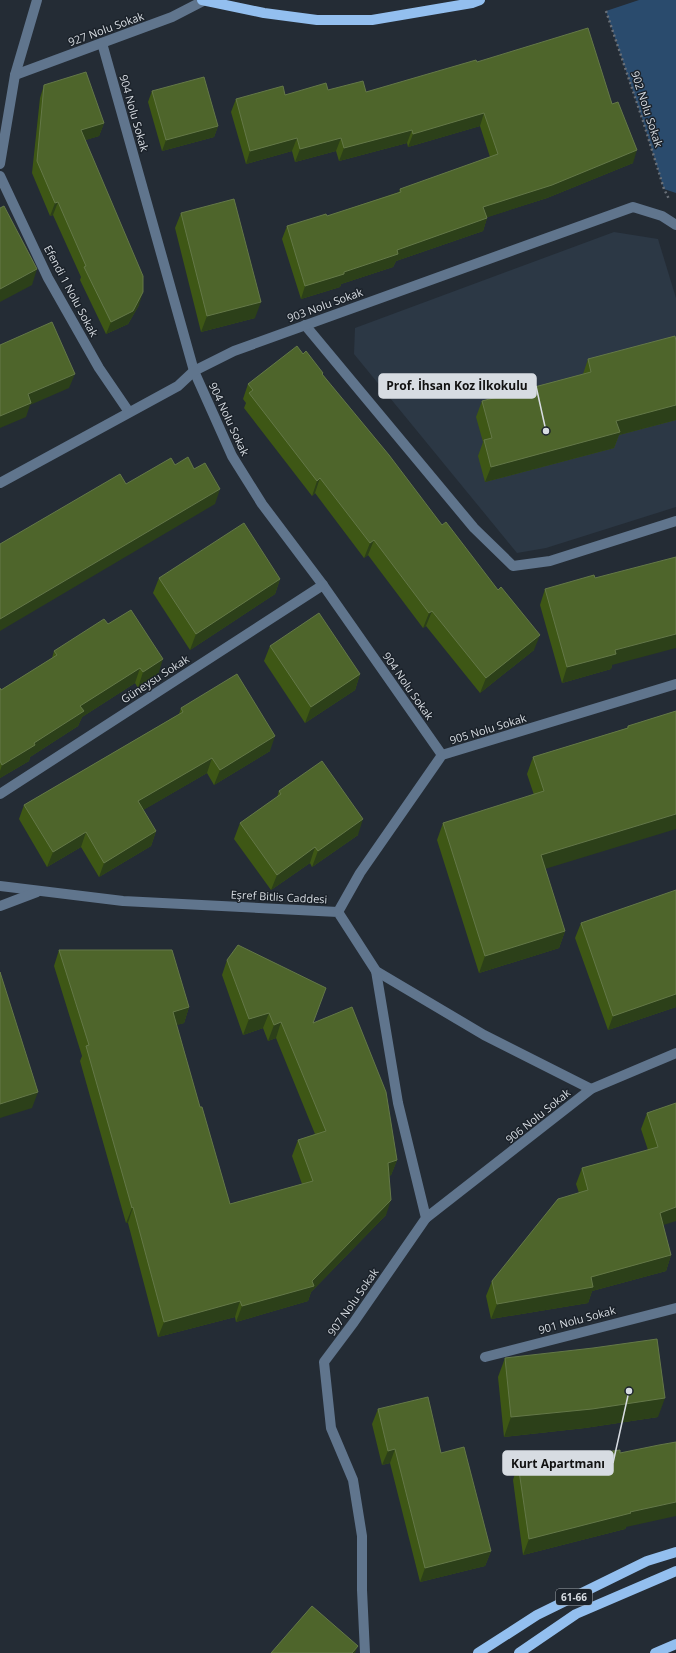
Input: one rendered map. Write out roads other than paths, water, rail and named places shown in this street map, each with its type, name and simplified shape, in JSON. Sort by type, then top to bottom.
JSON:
[{"type":"main road","points":[[203,0],[264,13],[324,20],[372,20],[472,3],[480,0]]},
{"type":"main road","name":"61-66","points":[[478,1653],[537,1615],[647,1561],[676,1552]]},
{"type":"main road","name":"61-66","points":[[519,1653],[576,1614],[676,1571]]},
{"type":"main road","points":[[655,1653],[676,1644]]},
{"type":"street","points":[[0,164],[15,75],[37,0]]},
{"type":"street","name":"927 Nolu Sokak","points":[[15,75],[172,17],[203,0]]},
{"type":"street","name":"904 Nolu Sokak","points":[[102,43],[194,371],[232,456],[262,504],[323,585],[442,755]]},
{"type":"street","name":"Efendi 1 Nolu Sokak","points":[[0,176],[48,278],[99,368],[129,412]]},
{"type":"street","name":"903 Nolu Sokak","points":[[0,483],[178,386],[194,371],[234,351],[633,207],[662,216],[676,225]]},
{"type":"street","points":[[305,325],[474,528],[513,566],[550,561],[676,521]]},
{"type":"street","name":"Güneysu Sokak","points":[[0,794],[323,585]]},
{"type":"street","name":"905 Nolu Sokak","points":[[338,912],[360,873],[442,755],[676,684]]},
{"type":"street","name":"Eşref Bitlis Caddesi","points":[[0,886],[39,892],[123,901],[338,912],[376,971],[484,1035],[591,1089]]},
{"type":"street","points":[[0,906],[39,892]]},
{"type":"street","points":[[376,971],[398,1103],[426,1218]]},
{"type":"street","name":"906 Nolu Sokak","points":[[426,1218],[591,1089],[676,1054]]},
{"type":"street","name":"907 Nolu Sokak","points":[[365,1653],[362,1590],[362,1536],[353,1480],[331,1428],[324,1362],[354,1322],[426,1218]]},
{"type":"street","name":"901 Nolu Sokak","points":[[485,1357],[676,1308]]},
{"type":"place","name":"Prof. İhsan Koz İlkokulu","points":[[546,431]]},
{"type":"place","name":"Kurt Apartmanı","points":[[629,1391]]}]
